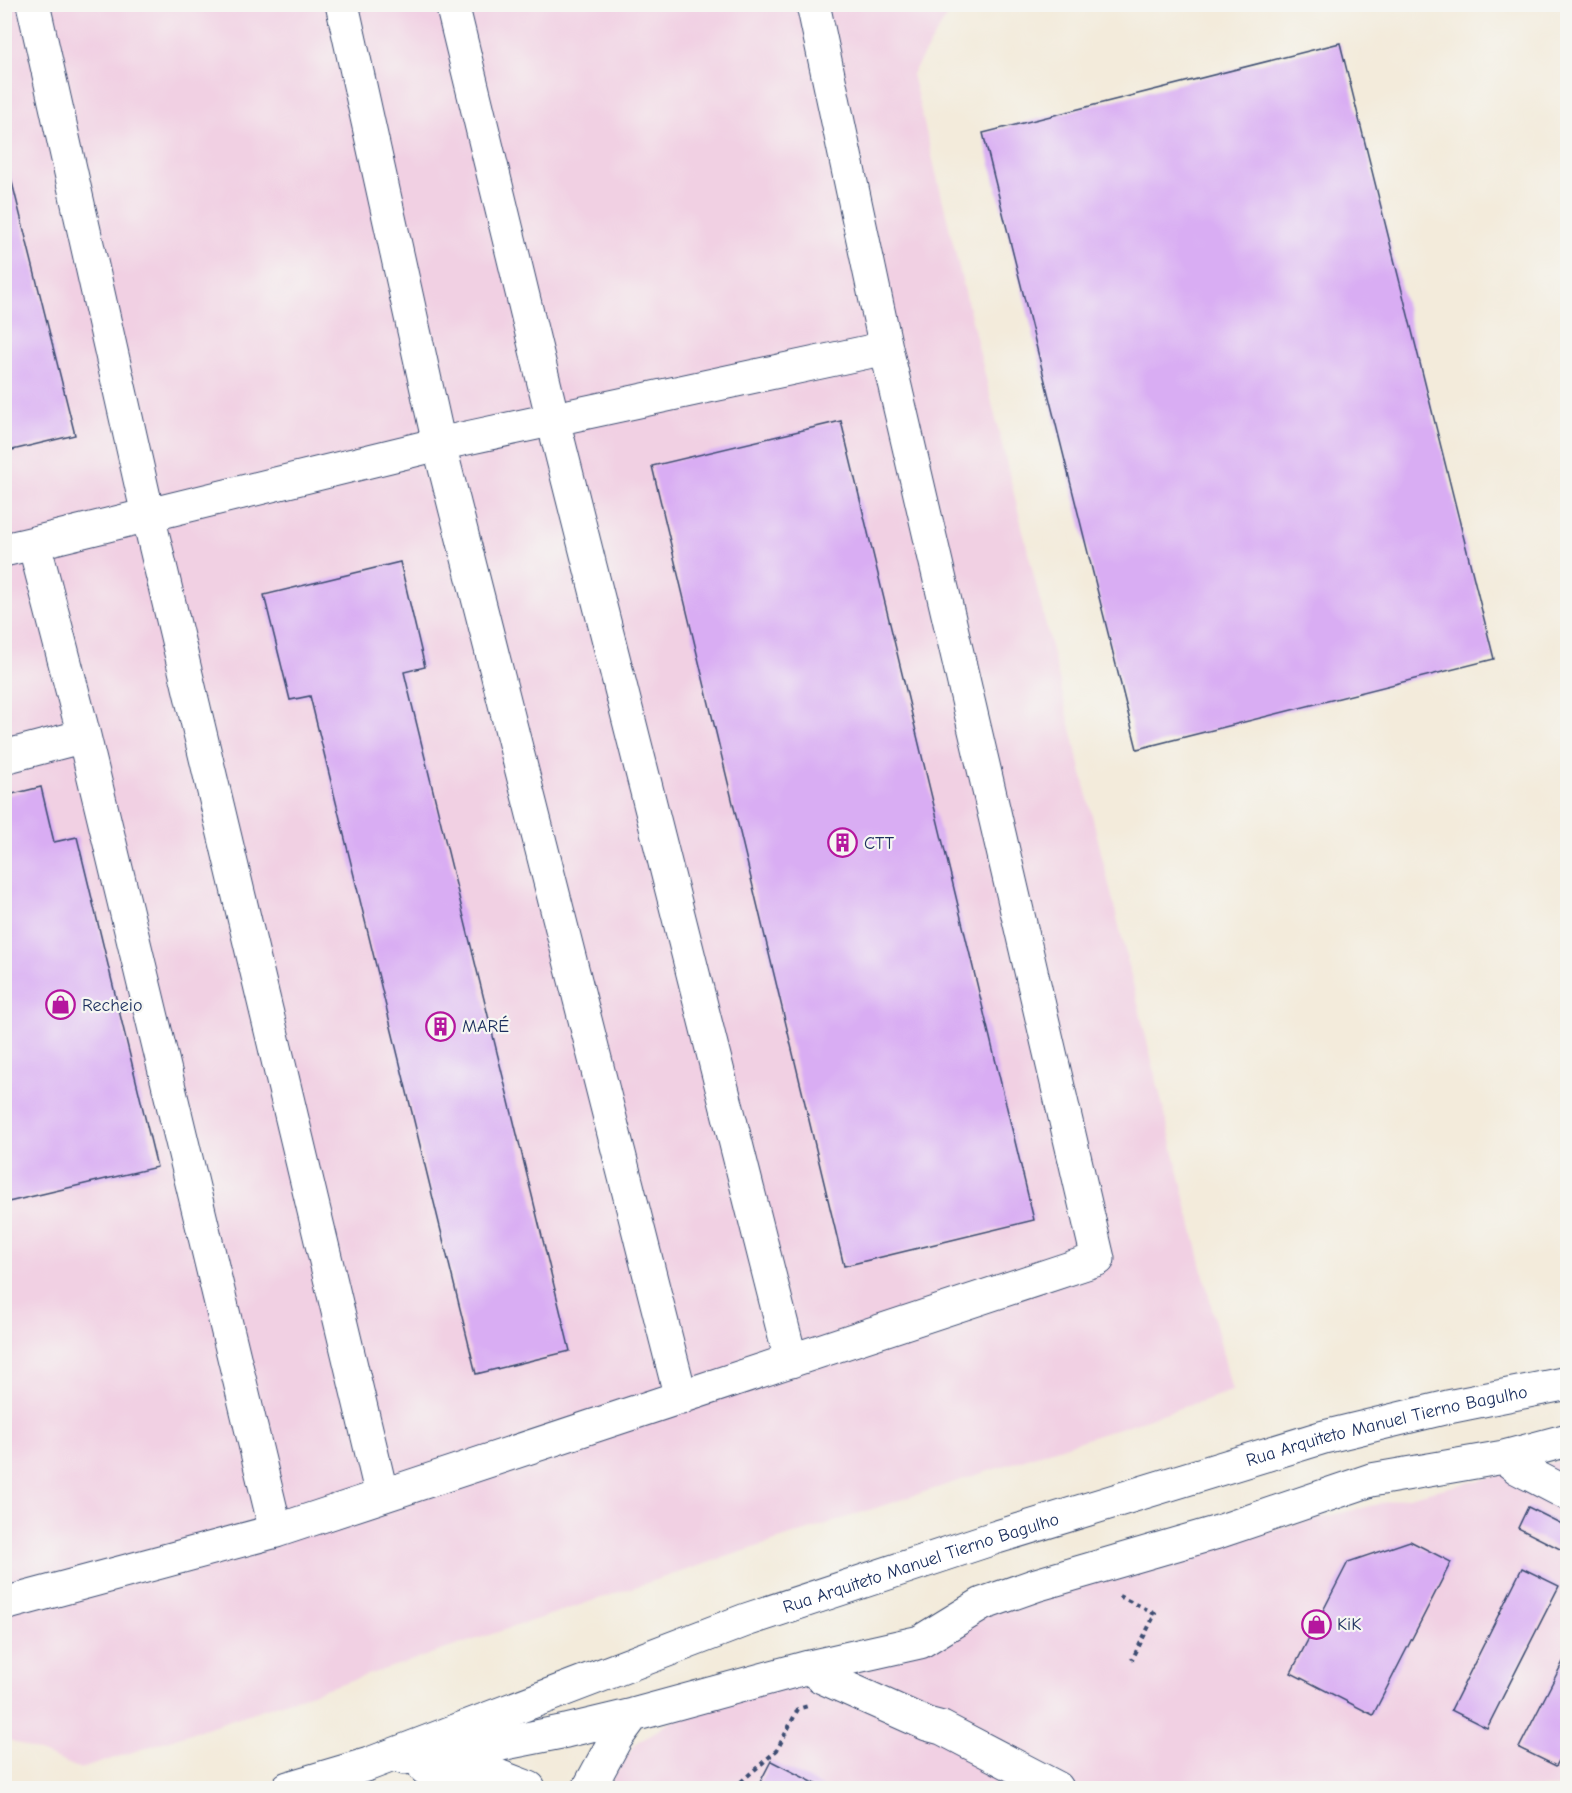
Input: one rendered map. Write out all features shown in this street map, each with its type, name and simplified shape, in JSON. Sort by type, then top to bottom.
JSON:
[{"type":"main road","points":[[33,4],[148,515],[382,1496]]},
{"type":"main road","points":[[342,4],[440,444],[681,1398]]},
{"type":"main road","points":[[452,4],[553,420],[791,1361]]},
{"type":"main road","points":[[4,1605],[276,1531],[1098,1259],[886,348],[813,4]]},
{"type":"main road","points":[[276,1531],[84,736],[19,546],[440,444],[886,348]]},
{"type":"main road","points":[[4,757],[84,736]]},
{"type":"main road","name":"Rua Arquiteto Manuel Tierno Bagulho","points":[[288,1788],[369,1764],[746,1620],[997,1537],[1324,1437],[1448,1407],[1568,1383]]},
{"type":"main road","points":[[369,1764],[496,1744],[633,1715],[809,1667],[920,1642],[982,1604],[1218,1532],[1371,1480],[1504,1457],[1568,1440]]},
{"type":"main road","points":[[1504,1457],[1518,1468],[1568,1494]]},
{"type":"main road","points":[[809,1667],[822,1677],[927,1724],[942,1728],[1058,1788]]},
{"type":"main road","points":[[589,1788],[616,1738],[633,1715]]},
{"type":"main road","points":[[369,1764],[493,1774],[529,1788]]},
{"type":"path","points":[[1111,1591],[1155,1614],[1132,1660]]},
{"type":"path","points":[[734,1788],[777,1750],[798,1709],[809,1706]]},
{"type":"shaded area","points":[[4,5],[954,5],[912,74],[1232,1391],[81,1769],[5,1738]]},
{"type":"shaded area","points":[[1567,1459],[1567,1788],[606,1788],[635,1744],[674,1720],[955,1619],[1307,1521]]},
{"type":"building","points":[[1340,43],[1494,659],[1137,749],[983,133]]},
{"type":"building","points":[[4,150],[75,435],[4,452]]},
{"type":"building","name":"CTT","points":[[841,421],[1034,1220],[844,1266],[652,466]]},
{"type":"building","name":"MARÉ","points":[[400,562],[425,667],[404,672],[570,1351],[476,1374],[310,696],[290,700],[264,595]]},
{"type":"building","name":"Recheio","points":[[41,787],[54,842],[77,837],[157,1167],[4,1203],[4,796]]},
{"type":"building","points":[[1528,1507],[1568,1527],[1568,1553],[1518,1528]]},
{"type":"building","points":[[1410,1541],[1451,1562],[1373,1715],[1291,1673],[1348,1562]]},
{"type":"building","points":[[1522,1568],[1559,1586],[1487,1728],[1451,1710]]},
{"type":"building","points":[[1568,1652],[1568,1744],[1556,1766],[1519,1748]]},
{"type":"building","points":[[771,1761],[824,1788],[757,1788]]},
{"type":"place","name":"CTT","points":[[843,843]]},
{"type":"place","name":"Recheio","points":[[61,1005]]},
{"type":"place","name":"MARÉ","points":[[441,1026]]},
{"type":"place","name":"KiK","points":[[1316,1624]]}]
